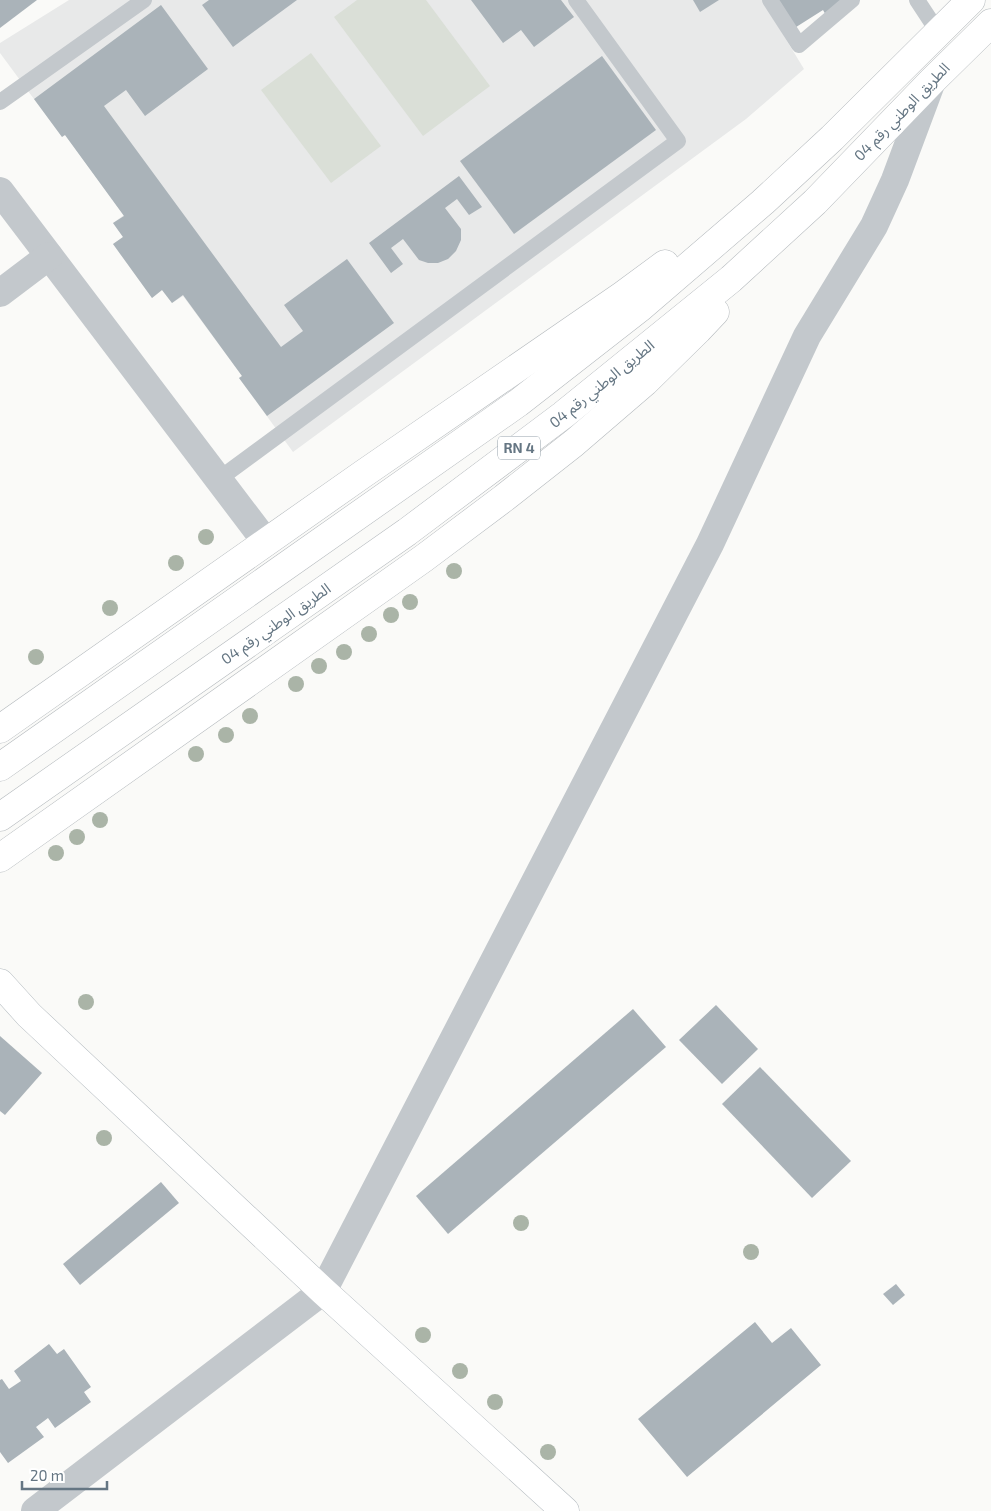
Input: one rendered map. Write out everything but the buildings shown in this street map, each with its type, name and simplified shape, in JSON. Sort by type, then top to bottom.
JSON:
[{"type":"main road","name":"الطريق الوطني رقم 04","points":[[0,767],[518,403],[641,307],[763,202],[832,138],[971,0]]},
{"type":"main road","name":"الطريق الوطني رقم 04","points":[[0,817],[407,532],[556,421],[731,279],[815,202],[991,23]]},
{"type":"main road","name":"RN 4","points":[[0,729],[623,295],[832,138]]},
{"type":"main road","name":"RN 4","points":[[0,858],[424,558],[574,443],[644,382],[698,330],[815,202]]},
{"type":"main road","points":[[0,984],[29,1015],[323,1291],[565,1511]]},
{"type":"main road","points":[[0,992],[29,1015]]},
{"type":"street","points":[[35,1511],[323,1291],[710,544],[807,336],[874,226],[895,180],[932,81]]},
{"type":"street","points":[[0,192],[266,542]]},
{"type":"street","points":[[0,293],[49,256]]},
{"type":"lane","points":[[0,102],[144,0]]},
{"type":"lane","points":[[218,479],[678,140],[576,0]]},
{"type":"lane","points":[[770,0],[795,46],[852,0]]},
{"type":"lane","points":[[917,0],[938,32]]},
{"type":"shaded area","points":[[69,0],[762,0],[804,69],[746,119],[293,452],[239,378],[242,376],[183,296],[172,303],[162,290],[152,298],[113,244],[123,237],[113,223],[124,215],[65,135],[62,137],[0,53],[0,43]]},
{"type":"shaded area","points":[[357,0],[426,0],[490,86],[423,136],[334,17]]},
{"type":"shaded area","points":[[311,53],[381,146],[331,183],[261,90]]}]
